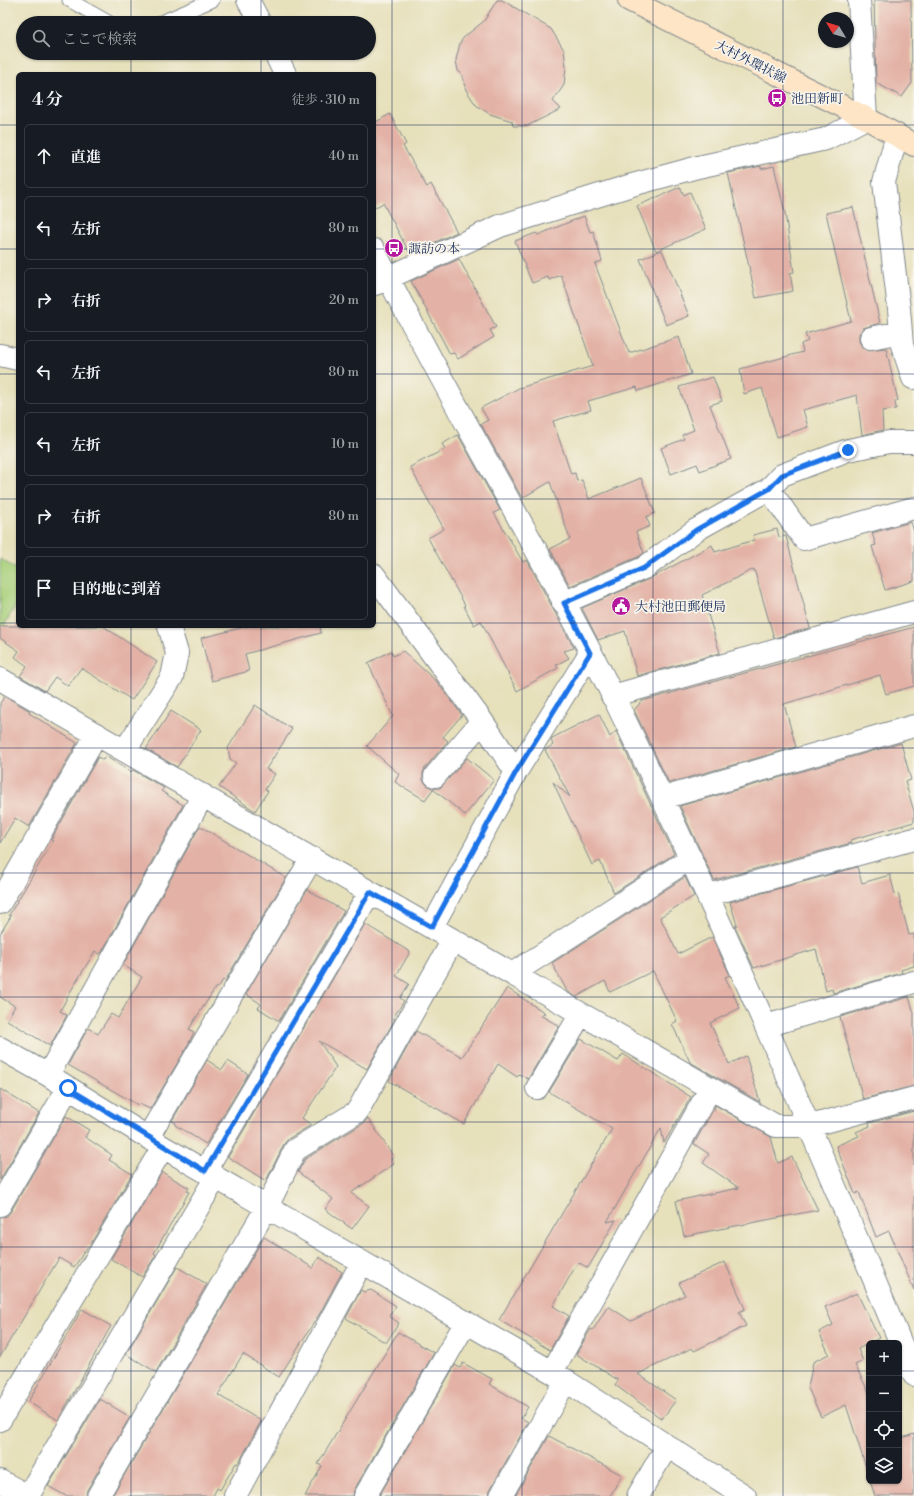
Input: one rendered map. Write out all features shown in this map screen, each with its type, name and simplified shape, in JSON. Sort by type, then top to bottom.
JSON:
[{"type":"main road","name":"大村外環状線","points":[[629,0],[866,118],[905,140]]},
{"type":"street","points":[[249,0],[257,16]]},
{"type":"street","points":[[381,282],[500,226],[632,184],[698,167],[826,139],[866,118],[860,0]]},
{"type":"street","points":[[279,60],[285,72]]},
{"type":"street","points":[[905,140],[884,182],[902,345],[913,378]]},
{"type":"street","points":[[376,259],[381,282],[564,603],[663,798],[708,894],[810,1126],[914,1374]]},
{"type":"street","points":[[871,338],[901,332]]},
{"type":"street","points":[[0,355],[16,358]]},
{"type":"street","points":[[564,603],[644,568],[696,530],[769,489],[782,475],[848,450],[889,442],[914,442]]},
{"type":"street","points":[[769,489],[804,539],[914,508]]},
{"type":"street","points":[[376,578],[482,722],[516,772]]},
{"type":"street","points":[[612,696],[914,612]]},
{"type":"street","points":[[125,750],[172,677],[177,653],[170,628]]},
{"type":"street","points":[[432,927],[516,772],[590,653]]},
{"type":"street","points":[[0,679],[203,794],[776,1126],[810,1126],[914,1098]]},
{"type":"street","points":[[435,776],[482,722]]},
{"type":"street","points":[[663,798],[914,726]]},
{"type":"street","points":[[0,903],[97,734]]},
{"type":"street","points":[[48,1075],[203,794]]},
{"type":"street","points":[[708,894],[914,839]]},
{"type":"street","points":[[0,1420],[156,1142],[312,858]]},
{"type":"street","points":[[512,974],[691,858]]},
{"type":"street","points":[[0,1481],[28,1496],[370,892]]},
{"type":"street","points":[[98,1496],[267,1207],[295,1150],[357,1112],[453,940]]},
{"type":"street","points":[[766,1026],[914,982]]},
{"type":"street","points":[[538,1088],[581,1014]]},
{"type":"street","points":[[0,1048],[48,1075],[210,1174],[559,1376],[745,1496]]},
{"type":"street","points":[[0,1204],[68,1088]]},
{"type":"street","points":[[501,1496],[559,1376],[710,1089]]},
{"type":"street","points":[[235,1496],[362,1262]]},
{"type":"street","points":[[365,1496],[466,1322]]},
{"type":"street","points":[[638,1496],[667,1446]]},
{"type":"lane","points":[[69,0],[98,16]]},
{"type":"lane","points":[[175,16],[213,0]]},
{"type":"green space","points":[[0,559],[16,569],[16,605],[0,632]]},
{"type":"building","points":[[497,0],[502,0],[551,29],[564,50],[566,67],[564,85],[553,101],[561,109],[527,126],[513,126],[512,121],[490,114],[476,105],[466,90],[461,73],[458,71],[456,60],[460,43],[464,37],[484,21]]},
{"type":"building","points":[[874,0],[911,0],[912,83],[902,97],[876,83]]},
{"type":"building","points":[[390,114],[406,144],[403,146],[427,187],[431,184],[457,232],[410,254],[383,203],[376,207],[376,122]]},
{"type":"building","points":[[761,166],[761,169],[774,166],[785,213],[794,272],[790,273],[793,291],[756,298],[728,173]]},
{"type":"building","points":[[680,187],[684,195],[690,192],[706,229],[656,251],[637,206]]},
{"type":"building","points":[[853,207],[880,323],[863,328],[859,334],[859,341],[862,347],[867,350],[886,348],[898,401],[895,401],[896,409],[882,411],[883,430],[862,435],[857,395],[803,410],[808,427],[777,437],[762,388],[744,394],[740,369],[803,352],[801,344],[808,341],[805,334],[851,321],[826,213]]},
{"type":"building","points":[[584,216],[590,232],[593,231],[602,261],[595,264],[629,353],[679,337],[691,374],[638,391],[637,387],[588,401],[591,410],[553,421],[571,474],[575,473],[577,481],[582,480],[589,499],[641,478],[655,513],[646,517],[650,526],[636,532],[644,553],[638,557],[570,586],[550,549],[570,539],[550,482],[522,498],[481,424],[488,420],[481,408],[519,388],[593,366],[561,275],[549,280],[548,277],[532,283],[515,241],[536,233],[538,235]]},
{"type":"building","points":[[662,250],[689,316],[666,325],[640,259]]},
{"type":"building","points":[[459,259],[496,327],[490,330],[494,337],[458,359],[454,353],[450,354],[411,281]]},
{"type":"building","points":[[713,377],[722,401],[710,405],[731,459],[700,471],[697,464],[671,474],[661,448],[684,439],[682,435],[694,430],[679,387]]},
{"type":"building","points":[[458,435],[500,510],[494,513],[523,562],[527,560],[574,648],[564,651],[569,658],[556,665],[558,668],[517,691],[481,621],[474,625],[464,606],[465,605],[428,538],[444,529],[410,467],[445,449],[442,444]]},
{"type":"building","points":[[911,522],[914,532],[914,581],[885,590],[872,546],[876,545],[872,533]]},
{"type":"building","points":[[777,529],[779,537],[786,536],[810,628],[774,638],[754,569],[702,595],[720,653],[637,676],[625,631],[598,640],[582,608],[649,579],[712,545],[715,552],[754,540],[753,535]]},
{"type":"building","points":[[0,626],[16,626],[16,628],[106,628],[157,662],[132,700],[81,668],[68,686],[55,677],[45,691],[20,676],[27,666],[15,657],[19,651],[0,638]]},
{"type":"building","points":[[914,627],[914,686],[886,694],[880,675],[784,704],[796,747],[669,783],[634,710],[642,701]]},
{"type":"building","points":[[241,628],[320,628],[321,633],[245,654],[249,671],[212,681],[201,638]]},
{"type":"building","points":[[391,651],[393,656],[403,651],[437,682],[462,715],[443,737],[448,741],[425,768],[423,780],[432,788],[440,788],[467,758],[494,780],[465,815],[433,789],[425,800],[395,782],[399,774],[367,746],[393,716],[368,663]]},
{"type":"building","points":[[5,696],[77,743],[29,827],[15,818],[0,843],[0,703]]},
{"type":"building","points":[[255,705],[292,729],[266,769],[275,774],[265,789],[268,791],[255,811],[219,787],[236,763],[230,759],[228,748]]},
{"type":"building","points":[[171,711],[201,730],[177,767],[146,749]]},
{"type":"building","points":[[599,714],[610,737],[616,731],[674,854],[614,893],[600,861],[592,865],[553,782],[570,797],[545,750],[553,745],[551,740],[552,738]]},
{"type":"building","points":[[901,743],[911,780],[905,782],[914,811],[914,822],[850,840],[851,843],[714,880],[680,806]]},
{"type":"building","points":[[105,756],[131,772],[133,770],[164,788],[161,791],[183,805],[102,952],[99,954],[95,951],[69,994],[60,1011],[67,1015],[50,1046],[7,1020],[15,1006],[0,997],[0,934],[11,916],[9,915],[53,841],[51,840],[98,757],[103,760]]},
{"type":"building","points":[[200,826],[286,878],[225,981],[223,980],[218,988],[216,987],[189,1029],[194,1032],[187,1047],[150,1109],[139,1104],[138,1105],[68,1065],[88,1028],[98,1034],[111,1014],[118,1018],[142,977],[123,965]]},
{"type":"building","points":[[857,867],[862,883],[890,875],[895,894],[898,893],[909,935],[914,934],[914,966],[901,970],[902,973],[833,993],[832,989],[826,991],[816,949],[754,968],[735,926],[737,925],[730,902]]},
{"type":"building","points":[[685,877],[694,896],[660,917],[678,954],[712,937],[730,975],[725,977],[740,1008],[710,1023],[729,1064],[746,1056],[760,1102],[690,1062],[672,1024],[677,1021],[653,971],[610,992],[605,981],[576,997],[567,991],[552,963]]},
{"type":"building","points":[[307,890],[344,911],[279,1021],[258,1008],[261,1004],[246,994]]},
{"type":"building","points":[[365,924],[410,952],[396,976],[409,984],[400,998],[404,1001],[393,1018],[395,1019],[367,1069],[319,1041],[336,1067],[302,1118],[311,1125],[288,1139],[284,1144],[266,1181],[228,1157]]},
{"type":"building","points":[[507,988],[545,1013],[540,1015],[559,1026],[528,1079],[519,1074],[517,1077],[498,1064],[464,1124],[389,1081],[416,1031],[462,1057]]},
{"type":"building","points":[[909,997],[914,1013],[914,1086],[863,1099],[840,1017]]},
{"type":"building","points":[[581,1039],[618,1061],[623,1054],[691,1097],[664,1143],[661,1128],[607,1222],[616,1220],[588,1268],[578,1262],[553,1306],[569,1316],[550,1350],[499,1320],[612,1129],[549,1092]]},
{"type":"building","points":[[207,1060],[222,1070],[228,1061],[248,1074],[206,1144],[175,1125],[176,1123],[172,1121]]},
{"type":"building","points":[[0,1089],[39,1113],[0,1180]]},
{"type":"building","points":[[715,1105],[771,1137],[778,1163],[792,1157],[818,1210],[684,1236],[676,1201],[739,1188],[703,1163],[709,1154],[694,1144],[713,1110],[714,1111]]},
{"type":"building","points":[[914,1111],[914,1290],[889,1231],[876,1237],[859,1192],[855,1194],[836,1146],[859,1136],[856,1132],[870,1126],[869,1123]]},
{"type":"building","points":[[66,1116],[89,1130],[85,1137],[112,1155],[109,1160],[132,1174],[89,1247],[88,1246],[74,1267],[59,1258],[0,1357],[0,1217],[7,1216],[11,1211]]},
{"type":"building","points":[[368,1118],[394,1157],[391,1159],[394,1164],[351,1193],[369,1206],[352,1229],[325,1209],[333,1199],[298,1172],[305,1159],[364,1123]]},
{"type":"building","points":[[162,1172],[189,1188],[187,1191],[189,1192],[154,1253],[156,1255],[142,1277],[111,1259]]},
{"type":"building","points":[[264,1237],[313,1268],[319,1257],[342,1272],[320,1313],[279,1377],[243,1354],[218,1395],[261,1421],[242,1457],[237,1464],[236,1463],[220,1490],[217,1488],[213,1496],[112,1496]]},
{"type":"building","points":[[725,1262],[745,1309],[739,1312],[746,1326],[694,1351],[692,1348],[638,1374],[676,1400],[662,1419],[615,1385],[618,1380],[576,1354],[591,1329],[593,1330],[608,1306],[631,1321],[685,1295],[679,1283]]},
{"type":"building","points":[[177,1267],[207,1284],[156,1372],[126,1354]]},
{"type":"building","points":[[361,1290],[364,1292],[371,1290],[396,1306],[389,1316],[399,1323],[386,1343],[346,1318]]},
{"type":"building","points":[[857,1293],[879,1338],[875,1340],[866,1340],[866,1345],[858,1349],[863,1361],[855,1365],[866,1387],[866,1468],[846,1405],[821,1417],[808,1388],[813,1362],[829,1354],[819,1332],[833,1325],[825,1307]]},
{"type":"building","points":[[82,1309],[111,1326],[58,1420],[28,1402]]},
{"type":"building","points":[[398,1332],[434,1353],[354,1490],[353,1496],[305,1496],[322,1466],[318,1464]]},
{"type":"building","points":[[463,1363],[492,1379],[489,1384],[528,1407],[521,1418],[528,1422],[490,1490],[489,1496],[379,1496],[455,1365],[460,1368]]},
{"type":"building","points":[[100,1399],[130,1417],[87,1490],[86,1496],[66,1496],[48,1486]]},
{"type":"building","points":[[914,1434],[914,1496],[875,1496],[871,1484],[902,1484],[902,1438]]},
{"type":"building","points":[[549,1436],[622,1475],[610,1496],[515,1496]]},
{"type":"place","name":"池田新町","points":[[777,98]]},
{"type":"place","name":"諏訪の本","points":[[394,248]]},
{"type":"place","name":"大村池田郵便局","points":[[621,606]]},
{"type":"route","points":[[68,1088],[163,1147],[205,1171],[370,892],[432,927],[516,772],[590,653],[564,603],[644,568],[696,530],[769,489],[782,475],[848,450]]}]
